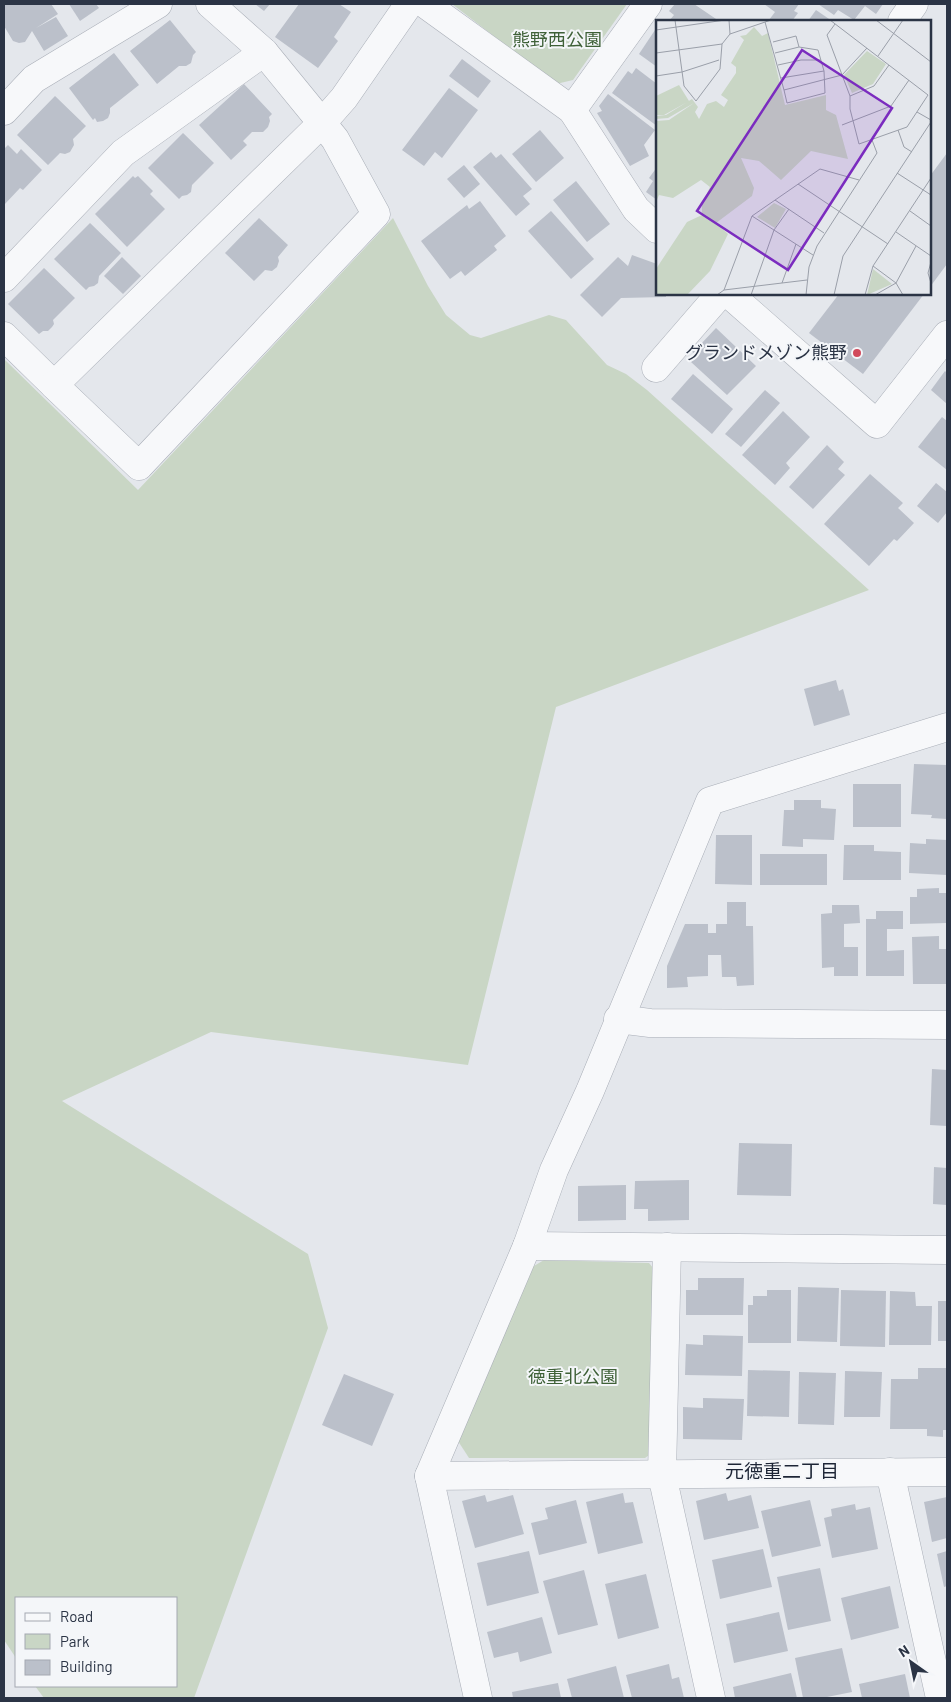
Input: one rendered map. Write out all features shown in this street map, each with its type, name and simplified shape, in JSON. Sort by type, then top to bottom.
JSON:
[{"type":"street","points":[[4,111],[34,79],[158,4]]},
{"type":"street","points":[[4,336],[139,466],[376,214],[335,139],[264,52],[210,4]]},
{"type":"street","points":[[54,385],[322,123],[344,98],[409,4]]},
{"type":"street","points":[[425,4],[572,110],[636,209],[656,228]]},
{"type":"street","points":[[572,110],[648,4]]},
{"type":"street","points":[[903,20],[914,4]]},
{"type":"street","points":[[4,278],[123,153],[264,52]]},
{"type":"street","points":[[656,368],[719,295]]},
{"type":"street","points":[[730,295],[877,424],[947,335]]},
{"type":"street","points":[[478,1698],[430,1476],[527,1246],[554,1170],[590,1091],[618,1019],[710,801],[947,727]]},
{"type":"street","points":[[618,1019],[650,1023],[947,1025]]},
{"type":"street","points":[[527,1246],[947,1250]]},
{"type":"street","points":[[667,1247],[662,1475],[711,1698]]},
{"type":"street","points":[[890,1472],[940,1698]]},
{"type":"street","points":[[430,1476],[947,1472]]},
{"type":"green space","name":"熊野西公園","points":[[452,4],[627,4],[573,80],[556,84]]},
{"type":"green space","points":[[393,218],[428,286],[446,315],[470,335],[481,338],[549,315],[566,320],[607,365],[626,374],[647,390],[869,590],[556,707],[468,1065],[211,1032],[62,1101],[308,1254],[328,1328],[194,1698],[44,1698],[36,1687],[178,1687],[178,1597],[15,1597],[15,1656],[4,1640],[4,359],[138,490]]},
{"type":"green space","name":"徳重北公園","points":[[544,1260],[649,1263],[658,1274],[652,1453],[645,1458],[469,1458],[458,1441],[529,1269]]},
{"type":"building","points":[[4,4],[51,4],[58,14],[36,28],[56,17],[68,36],[44,51],[32,31],[25,42],[13,41],[4,26]]},
{"type":"building","points":[[69,4],[96,4],[99,8],[80,21]]},
{"type":"building","points":[[255,4],[270,4],[264,11]]},
{"type":"building","points":[[299,4],[339,4],[351,12],[334,37],[338,41],[318,68],[275,37]]},
{"type":"building","points":[[675,4],[694,4],[718,20],[670,20],[674,15],[669,11]]},
{"type":"building","points":[[764,4],[799,4],[794,11],[798,13],[793,20],[769,20],[775,12]]},
{"type":"building","points":[[818,4],[883,4],[876,14],[865,6],[854,20],[838,10],[834,15]]},
{"type":"building","points":[[816,10],[831,20],[809,20]]},
{"type":"building","points":[[170,20],[196,52],[191,63],[186,66],[179,66],[157,84],[130,51]]},
{"type":"building","points":[[656,28],[656,66],[639,54]]},
{"type":"building","points":[[114,53],[139,85],[110,108],[108,118],[97,122],[95,118],[93,120],[69,88]]},
{"type":"building","points":[[462,59],[491,81],[478,98],[449,76]]},
{"type":"building","points":[[636,68],[656,83],[656,125],[612,93],[628,71],[632,74]]},
{"type":"building","points":[[244,84],[272,114],[269,117],[268,127],[263,132],[252,132],[243,141],[247,145],[231,160],[199,125]]},
{"type":"building","points":[[449,88],[478,110],[442,158],[435,152],[424,166],[402,150]]},
{"type":"building","points":[[608,94],[655,130],[644,145],[649,156],[630,166],[597,113],[602,111],[599,106]]},
{"type":"building","points":[[55,96],[86,126],[73,139],[74,145],[70,152],[60,153],[48,165],[17,135]]},
{"type":"building","points":[[540,130],[564,158],[536,182],[512,154]]},
{"type":"building","points":[[183,133],[214,163],[192,185],[191,192],[179,199],[148,168]]},
{"type":"building","points":[[8,145],[17,154],[21,149],[42,170],[23,190],[20,188],[4,205],[4,149]]},
{"type":"building","points":[[491,152],[496,158],[501,154],[532,189],[523,196],[530,204],[516,216],[473,167]]},
{"type":"building","points":[[947,153],[947,264],[931,286],[931,175]]},
{"type":"building","points":[[464,165],[480,184],[464,198],[447,179]]},
{"type":"building","points":[[656,168],[656,199],[646,192],[653,181],[649,178]]},
{"type":"building","points":[[133,176],[135,178],[138,176],[153,191],[150,194],[165,209],[127,247],[95,214]]},
{"type":"building","points":[[576,181],[610,224],[587,242],[553,200]]},
{"type":"building","points":[[480,201],[506,236],[494,246],[497,250],[465,276],[461,271],[450,279],[421,241],[467,205],[469,209]]},
{"type":"building","points":[[551,211],[594,259],[571,279],[528,231]]},
{"type":"building","points":[[259,218],[288,245],[278,257],[277,267],[272,271],[265,270],[254,281],[225,253]]},
{"type":"building","points":[[90,223],[121,253],[99,276],[98,283],[86,290],[54,259]]},
{"type":"building","points":[[632,255],[656,264],[656,295],[666,295],[666,297],[621,298],[602,317],[580,295],[618,257],[628,266]]},
{"type":"building","points":[[122,257],[141,276],[123,294],[104,276]]},
{"type":"building","points":[[44,268],[75,298],[53,320],[54,324],[48,331],[43,331],[39,334],[8,304]]},
{"type":"building","name":"グランドメゾン熊野","points":[[838,295],[923,295],[863,374],[809,333]]},
{"type":"building","points":[[716,328],[756,366],[727,395],[691,362],[697,356],[689,349],[696,342],[700,345]]},
{"type":"building","points":[[945,371],[947,373],[947,404],[931,390]]},
{"type":"building","points":[[693,374],[733,409],[712,434],[671,399]]},
{"type":"building","points":[[765,390],[780,403],[741,447],[725,434]]},
{"type":"building","points":[[783,411],[810,437],[786,463],[790,468],[775,485],[742,455]]},
{"type":"building","points":[[942,417],[947,421],[947,470],[918,447]]},
{"type":"building","points":[[827,445],[844,462],[838,469],[845,475],[813,509],[789,487]]},
{"type":"building","points":[[870,474],[903,503],[898,508],[914,523],[897,541],[894,539],[869,566],[824,524]]},
{"type":"building","points":[[936,483],[947,492],[947,512],[938,523],[917,506]]},
{"type":"building","points":[[836,680],[839,691],[843,689],[850,715],[814,726],[804,689]]},
{"type":"building","points":[[914,764],[947,765],[947,819],[931,818],[932,815],[911,814]]},
{"type":"building","points":[[853,784],[901,784],[901,827],[853,827]]},
{"type":"building","points":[[794,800],[821,800],[821,808],[836,809],[834,840],[803,839],[803,847],[782,846],[784,810],[794,810]]},
{"type":"building","points":[[716,835],[752,835],[752,885],[715,884]]},
{"type":"building","points":[[926,839],[947,840],[947,875],[909,873],[910,843],[926,844]]},
{"type":"building","points":[[844,845],[874,845],[874,851],[901,852],[901,880],[843,880]]},
{"type":"building","points":[[760,854],[827,854],[827,885],[760,885]]},
{"type":"building","points":[[939,888],[939,893],[947,893],[947,923],[910,924],[910,897],[917,897],[917,889]]},
{"type":"building","points":[[727,902],[746,902],[746,926],[753,926],[754,985],[737,986],[736,977],[722,977],[721,955],[708,955],[708,976],[687,977],[688,987],[667,988],[667,966],[685,924],[708,924],[708,933],[716,933],[716,924],[727,924]]},
{"type":"building","points":[[832,905],[859,905],[860,923],[844,924],[844,947],[858,947],[858,976],[834,976],[834,967],[822,968],[821,914],[832,913]]},
{"type":"building","points":[[876,911],[903,911],[903,929],[887,929],[887,951],[904,950],[904,976],[866,976],[866,919],[876,919]]},
{"type":"building","points":[[939,936],[939,949],[947,949],[947,984],[913,984],[912,937]]},
{"type":"building","points":[[932,1069],[947,1070],[947,1126],[930,1125]]},
{"type":"building","points":[[739,1143],[792,1144],[791,1196],[737,1195]]},
{"type":"building","points":[[934,1167],[947,1168],[947,1205],[933,1204]]},
{"type":"building","points":[[689,1180],[689,1220],[648,1221],[648,1209],[634,1209],[635,1181]]},
{"type":"building","points":[[626,1185],[626,1220],[578,1221],[578,1186]]},
{"type":"building","points":[[698,1278],[744,1278],[743,1315],[686,1315],[686,1290],[698,1290]]},
{"type":"building","points":[[798,1287],[839,1288],[837,1342],[797,1341]]},
{"type":"building","points":[[767,1290],[791,1290],[791,1343],[748,1343],[748,1305],[753,1305],[753,1296],[767,1296]]},
{"type":"building","points":[[841,1290],[886,1291],[885,1347],[840,1346]]},
{"type":"building","points":[[890,1291],[915,1292],[916,1306],[932,1306],[931,1345],[889,1345]]},
{"type":"building","points":[[938,1301],[947,1301],[947,1341],[938,1341]]},
{"type":"building","points":[[703,1335],[743,1336],[742,1376],[685,1375],[686,1344],[703,1345]]},
{"type":"building","points":[[918,1368],[947,1368],[947,1430],[943,1430],[943,1437],[927,1436],[927,1429],[890,1429],[891,1379],[918,1379]]},
{"type":"building","points":[[748,1370],[790,1371],[789,1417],[747,1416]]},
{"type":"building","points":[[845,1371],[882,1372],[880,1417],[844,1417]]},
{"type":"building","points":[[799,1372],[836,1373],[834,1425],[798,1424]]},
{"type":"building","points":[[344,1374],[394,1394],[372,1446],[322,1425]]},
{"type":"building","points":[[703,1398],[744,1399],[742,1440],[683,1439],[683,1407],[703,1408]]},
{"type":"building","points":[[623,1493],[625,1503],[633,1502],[643,1543],[598,1554],[586,1502]]},
{"type":"building","points":[[726,1493],[728,1501],[751,1495],[759,1528],[704,1540],[696,1501]]},
{"type":"building","points":[[485,1495],[487,1502],[513,1495],[524,1534],[475,1548],[462,1501]]},
{"type":"building","points":[[947,1497],[947,1538],[932,1542],[924,1502]]},
{"type":"building","points":[[576,1500],[587,1543],[539,1555],[531,1523],[548,1519],[545,1508]]},
{"type":"building","points":[[810,1500],[821,1546],[772,1557],[761,1511]]},
{"type":"building","points":[[855,1504],[856,1510],[870,1507],[878,1549],[832,1558],[824,1518],[832,1516],[831,1509]]},
{"type":"building","points":[[763,1549],[772,1587],[720,1599],[712,1560]]},
{"type":"building","points":[[529,1551],[539,1593],[487,1606],[477,1563]]},
{"type":"building","points":[[947,1551],[947,1586],[944,1587],[937,1554]]},
{"type":"building","points":[[820,1568],[831,1621],[788,1630],[777,1577]]},
{"type":"building","points":[[584,1570],[598,1625],[558,1635],[543,1581]]},
{"type":"building","points":[[646,1574],[659,1628],[618,1639],[605,1584]]},
{"type":"building","points":[[890,1586],[899,1628],[851,1640],[841,1598]]},
{"type":"building","points":[[779,1612],[788,1651],[734,1663],[726,1624]]},
{"type":"building","points":[[542,1617],[552,1653],[520,1662],[518,1652],[494,1658],[487,1632]]},
{"type":"building","points":[[842,1648],[852,1692],[822,1698],[803,1698],[795,1658]]},
{"type":"building","points":[[669,1664],[672,1679],[679,1677],[684,1698],[632,1698],[626,1675]]},
{"type":"building","points":[[616,1666],[624,1698],[572,1698],[567,1679]]},
{"type":"building","points":[[791,1673],[797,1698],[735,1698],[733,1687]]},
{"type":"building","points":[[905,1674],[910,1698],[862,1698],[859,1684]]},
{"type":"building","points":[[558,1683],[561,1698],[513,1698],[512,1692]]},
{"type":"place","name":"グランドメゾン熊野","points":[[857,353]]},
{"type":"district","name":"元徳重二丁目","points":[[782,1471]]}]
